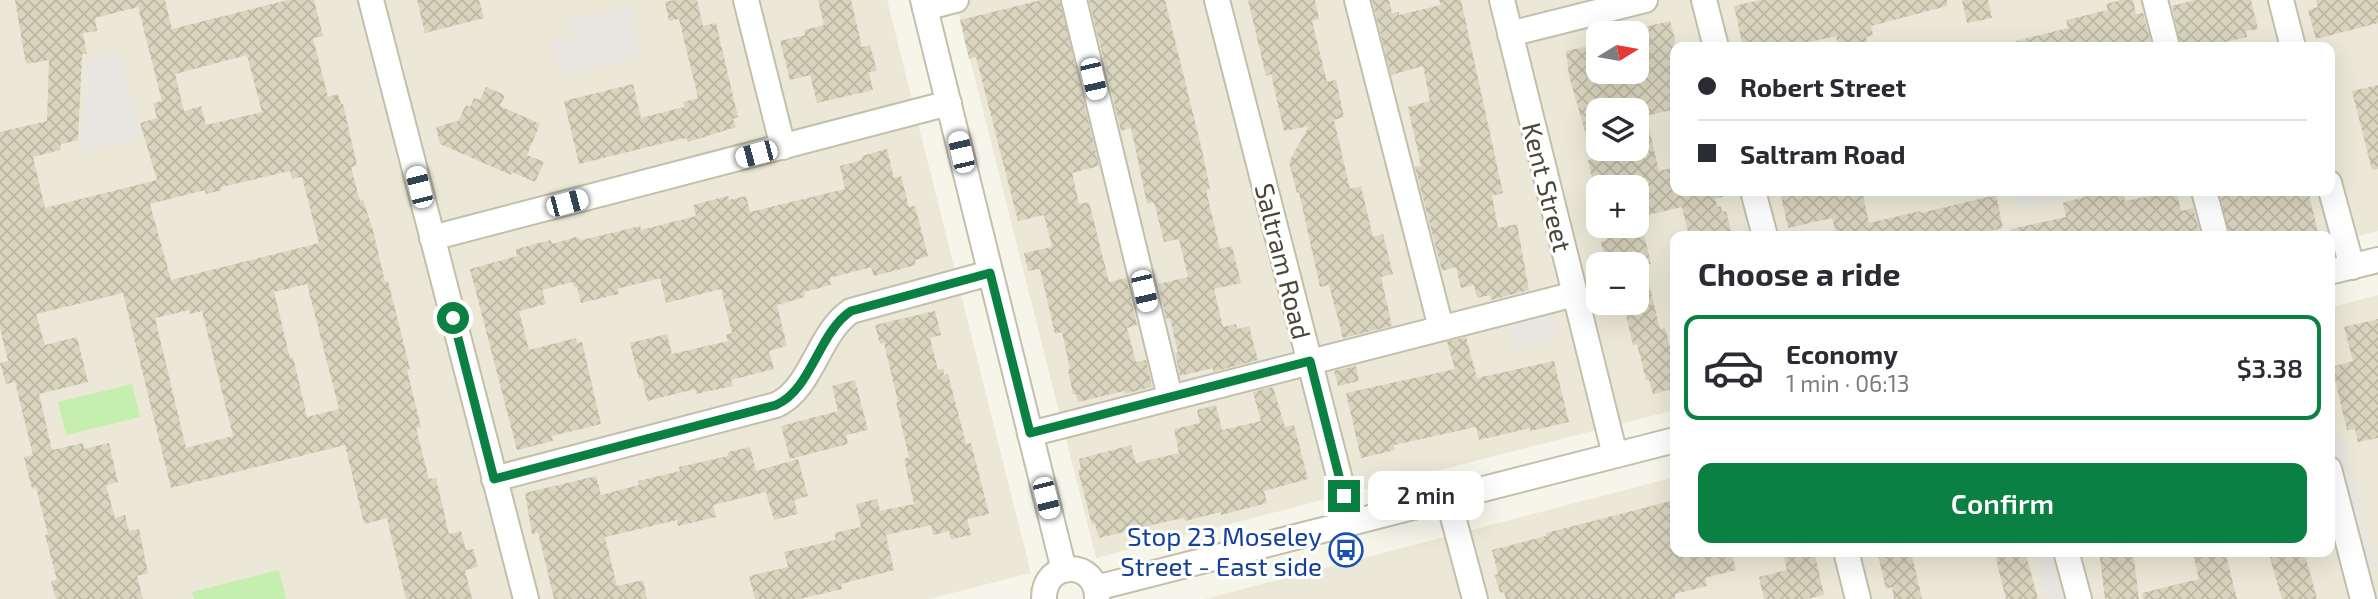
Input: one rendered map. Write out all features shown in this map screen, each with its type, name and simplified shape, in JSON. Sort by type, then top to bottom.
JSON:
[{"type":"street","points":[[371,0],[526,599]]},
{"type":"street","points":[[747,0],[783,147]]},
{"type":"street","points":[[956,0],[924,4],[1064,569]]},
{"type":"street","points":[[1074,0],[1170,397]]},
{"type":"street","name":"Saltram Road","points":[[1217,0],[1351,523]]},
{"type":"street","points":[[1357,0],[1441,328]]},
{"type":"street","name":"Kent Street","points":[[1502,0],[1615,455]]},
{"type":"street","points":[[1510,34],[1645,0]]},
{"type":"street","points":[[1704,0],[1715,42]]},
{"type":"street","points":[[2155,0],[2166,42]]},
{"type":"street","points":[[2281,0],[2292,42]]},
{"type":"street","points":[[432,238],[949,103]]},
{"type":"street","points":[[1754,196],[1764,231]]},
{"type":"street","points":[[2205,196],[2215,231]]},
{"type":"street","points":[[2331,196],[2340,270],[2378,260]]},
{"type":"street","points":[[494,479],[776,405],[793,394],[837,321],[851,311],[990,273]]},
{"type":"street","points":[[1030,433],[1575,294]]},
{"type":"street","points":[[1044,599],[1045,586],[1064,569],[1080,570],[1093,580],[1096,594],[1351,523],[1670,441]]},
{"type":"street","points":[[2335,492],[2363,599]]},
{"type":"street","points":[[1448,498],[1475,599]]},
{"type":"street","points":[[1848,557],[1858,599]]},
{"type":"street","points":[[2068,557],[2078,599]]},
{"type":"shaded area","points":[[0,0],[887,0],[1031,573],[929,599],[0,599]]},
{"type":"shaded area","points":[[955,0],[2378,0],[2378,231],[2335,242],[2335,231],[1670,231],[1670,411],[1096,558]]},
{"type":"shaded area","points":[[629,6],[642,56],[562,76],[553,41],[573,35],[570,21]]},
{"type":"shaded area","points":[[120,51],[141,137],[80,153],[88,61]]},
{"type":"shaded area","points":[[2015,196],[2071,196],[2019,210]]},
{"type":"shaded area","points":[[1156,261],[1186,387],[1164,393],[1133,265]]},
{"type":"shaded area","points":[[2378,295],[2378,599],[1205,599],[1670,478],[1670,557],[2335,557],[2335,306]]},
{"type":"shaded area","points":[[1551,308],[1557,337],[1516,347],[1509,319]]},
{"type":"shaded area","points":[[2335,435],[2344,440],[2378,569],[2363,564],[2335,455]]},
{"type":"shaded area","points":[[2036,557],[2052,557],[2063,599],[2046,599]]},
{"type":"green space","points":[[132,384],[140,417],[66,435],[58,402]]},
{"type":"green space","points":[[279,570],[286,599],[194,599],[192,592]]},
{"type":"building","points":[[15,0],[165,0],[172,29],[288,0],[314,0],[323,36],[313,38],[328,97],[338,94],[343,104],[357,165],[351,167],[360,201],[363,200],[373,230],[385,282],[388,281],[410,369],[407,370],[421,427],[416,428],[429,479],[436,478],[449,534],[461,531],[466,550],[473,549],[478,567],[465,570],[472,599],[406,599],[387,518],[364,524],[345,445],[171,488],[123,293],[36,314],[45,345],[77,337],[88,382],[39,394],[52,450],[83,443],[84,449],[109,443],[118,482],[106,485],[115,518],[125,515],[129,531],[139,529],[148,573],[137,576],[143,599],[56,599],[51,581],[57,580],[45,535],[48,534],[36,488],[32,489],[24,457],[33,455],[15,382],[6,384],[0,363],[8,361],[0,328],[0,132],[47,121],[49,60],[26,64]],"holes":[[[138,7],[162,101],[153,103],[157,118],[140,123],[157,180],[45,208],[33,157],[60,150],[61,144],[78,140],[82,54],[87,54],[83,33],[97,31],[95,18]],[[247,55],[262,112],[206,125],[201,106],[184,111],[175,74]],[[290,171],[292,179],[302,177],[319,243],[171,280],[150,204],[205,190],[206,194],[222,190],[221,187]],[[307,284],[339,409],[307,417],[293,357],[290,358],[274,292]],[[189,310],[190,314],[202,311],[233,436],[186,448],[155,318]]]},
{"type":"building","points":[[417,0],[479,0],[484,18],[425,33]]},
{"type":"building","points":[[697,0],[703,26],[716,23],[738,117],[733,119],[736,127],[688,142],[687,138],[672,141],[579,164],[564,101],[633,84],[641,118],[684,107],[683,102],[698,98],[679,19],[669,21],[665,2]]},
{"type":"building","points":[[818,0],[851,0],[862,47],[870,45],[877,71],[869,72],[873,90],[817,103],[810,75],[790,80],[780,41],[805,35],[804,30],[824,25]]},
{"type":"building","points":[[1041,0],[1060,0],[1099,166],[1072,173],[1079,204],[1089,202],[1109,282],[1126,278],[1137,325],[1127,328],[1136,362],[1146,360],[1152,387],[1078,402],[1076,394],[1073,394],[1062,332],[1055,334],[1040,269],[1028,271],[1024,253],[1052,247],[1044,215],[1018,221],[976,57],[969,59],[960,20]]},
{"type":"building","points":[[1089,0],[1165,0],[1202,150],[1210,189],[1206,190],[1220,249],[1232,246],[1241,283],[1214,289],[1223,327],[1236,324],[1237,329],[1249,326],[1258,360],[1213,372],[1213,368],[1180,376],[1175,353],[1178,352],[1158,284],[1188,277],[1179,239],[1164,242],[1154,202],[1147,204],[1131,128],[1121,131]]},
{"type":"building","points":[[1248,0],[1315,0],[1319,19],[1312,21],[1327,82],[1336,80],[1344,117],[1334,120],[1350,189],[1361,186],[1373,237],[1383,234],[1393,274],[1381,277],[1392,326],[1343,338],[1329,285],[1320,287],[1299,192],[1297,193],[1289,162],[1309,126],[1284,131],[1271,74],[1266,76]]},
{"type":"building","points":[[1372,0],[1389,0],[1392,13],[1399,12],[1399,15],[1441,5],[1439,0],[1461,0],[1503,193],[1492,196],[1498,228],[1517,224],[1529,290],[1491,300],[1490,295],[1477,298],[1474,285],[1461,288],[1456,267],[1442,271],[1415,167],[1421,166],[1408,107],[1430,101],[1423,66],[1391,75]]},
{"type":"building","points":[[1760,0],[1947,0],[1947,6],[1871,26],[1873,35],[1866,37],[1867,42],[1837,42],[1836,36],[1810,42],[1742,42],[1734,6]]},
{"type":"building","points":[[1962,0],[1988,0],[1992,18],[1967,23]]},
{"type":"building","points":[[2133,0],[2136,14],[2143,13],[2151,42],[2016,42],[2068,28],[2066,20],[2108,10],[2106,4]]},
{"type":"building","points":[[2195,0],[2251,0],[2258,29],[2246,31],[2247,37],[2224,42],[2180,42],[2172,6]]},
{"type":"building","points":[[2316,0],[2378,0],[2378,23],[2316,39],[2308,10],[2318,7]]},
{"type":"building","points":[[1670,21],[1675,42],[1670,42],[1670,110],[1649,115],[1649,98],[1586,98],[1586,135],[1569,76],[1566,51],[1586,47],[1586,84],[1649,84],[1649,26]]},
{"type":"building","points":[[2378,85],[2378,169],[2372,170],[2352,91]]},
{"type":"building","points":[[486,87],[505,95],[500,106],[540,124],[527,155],[544,162],[535,182],[512,172],[511,175],[440,144],[436,127],[458,121],[466,105],[470,107],[474,98],[480,100]]},
{"type":"building","points":[[1649,129],[1659,171],[1670,168],[1670,196],[1723,196],[1715,199],[1717,207],[1721,206],[1722,212],[1726,211],[1731,231],[1688,231],[1682,207],[1649,215],[1649,175],[1591,175],[1588,161],[1649,161]]},
{"type":"building","points":[[887,149],[894,178],[901,176],[909,207],[915,206],[928,256],[915,260],[916,265],[874,276],[871,267],[830,278],[831,285],[804,292],[805,297],[777,305],[787,346],[769,351],[774,369],[731,380],[733,386],[696,394],[695,389],[647,401],[630,343],[667,334],[672,354],[728,341],[726,335],[732,333],[721,289],[666,303],[660,278],[617,289],[619,294],[581,303],[573,282],[542,290],[546,304],[519,311],[529,350],[576,338],[577,343],[582,342],[601,424],[552,436],[553,441],[517,450],[470,269],[517,256],[516,249],[551,240],[552,244],[576,237],[582,240],[640,226],[641,230],[696,216],[693,205],[728,196],[729,200],[746,196],[750,212],[845,189],[840,166]]},
{"type":"building","points":[[1781,196],[1863,196],[1869,223],[1996,196],[2003,228],[1990,231],[1836,231],[1832,218],[1788,228]]},
{"type":"building","points":[[2088,196],[2124,196],[2125,201],[2150,196],[2177,196],[2181,211],[2193,208],[2200,231],[2011,231],[2066,217],[2063,203]]},
{"type":"building","points":[[2220,196],[2309,196],[2318,231],[2229,231]]},
{"type":"building","points":[[1606,238],[1645,238],[1648,252],[1603,252],[1601,242]]},
{"type":"building","points":[[1649,284],[1660,329],[1665,328],[1670,348],[1670,389],[1653,394],[1649,380],[1646,380],[1637,344],[1633,345],[1626,315],[1649,315]]},
{"type":"building","points":[[935,311],[941,335],[930,338],[938,370],[943,369],[944,375],[948,374],[966,444],[971,443],[989,514],[967,519],[971,535],[951,539],[949,531],[933,535],[931,525],[886,535],[894,570],[841,584],[842,589],[799,599],[755,599],[749,576],[788,567],[784,552],[836,540],[834,533],[861,527],[856,504],[877,499],[880,511],[914,504],[904,459],[909,457],[898,402],[884,343],[880,344],[875,325]]},
{"type":"building","points":[[2378,319],[2378,438],[2358,442],[2355,429],[2347,430],[2335,380],[2335,366],[2353,361],[2344,327]]},
{"type":"building","points":[[1466,337],[1477,378],[1554,361],[1569,422],[1479,440],[1476,427],[1394,445],[1395,450],[1361,458],[1346,393],[1455,369],[1447,342]]},
{"type":"building","points":[[1356,366],[1359,381],[1338,386],[1334,371]]},
{"type":"building","points":[[855,380],[868,430],[846,435],[848,444],[790,459],[781,426],[838,411],[832,386]]},
{"type":"building","points":[[1273,387],[1285,427],[1294,425],[1308,479],[1264,491],[1267,503],[1221,515],[1221,512],[1185,521],[1184,518],[1169,521],[1099,538],[1095,524],[1092,525],[1078,470],[1081,469],[1079,459],[1131,445],[1136,463],[1179,453],[1174,429],[1200,423],[1197,410],[1216,405],[1222,430],[1261,421],[1253,392]]},
{"type":"building","points":[[750,447],[756,471],[798,459],[808,496],[794,500],[798,514],[774,520],[766,492],[713,505],[716,517],[678,526],[677,520],[605,537],[617,586],[643,580],[647,599],[554,599],[538,532],[532,534],[525,493],[596,476],[601,495],[639,485],[638,481],[680,471],[679,467],[728,456],[728,452]]},
{"type":"building","points":[[1670,501],[1670,557],[1733,557],[1736,570],[1705,578],[1707,586],[1675,594],[1675,599],[1506,599],[1504,592],[1500,593],[1492,550],[1546,536],[1546,533]]},
{"type":"building","points":[[1784,557],[1815,557],[1824,595],[1807,599],[1764,599],[1759,577],[1787,570]]},
{"type":"building","points":[[1878,557],[1912,557],[1922,599],[1894,599],[1892,587],[1886,589]]},
{"type":"building","points":[[1996,557],[2027,557],[2038,599],[2006,599]]},
{"type":"building","points":[[2100,557],[2134,557],[2139,599],[2105,599]]},
{"type":"building","points":[[2194,557],[2226,557],[2237,599],[2143,599],[2142,593],[2199,579]]},
{"type":"building","points":[[2270,557],[2306,557],[2317,599],[2282,599]]},
{"type":"place","name":"Stop 23 Moseley Street - East side","points":[[1346,550]]},
{"type":"route","points":[[453,318],[494,479],[776,405],[793,394],[837,321],[851,311],[990,273],[1030,433],[1310,361],[1344,496]]}]
